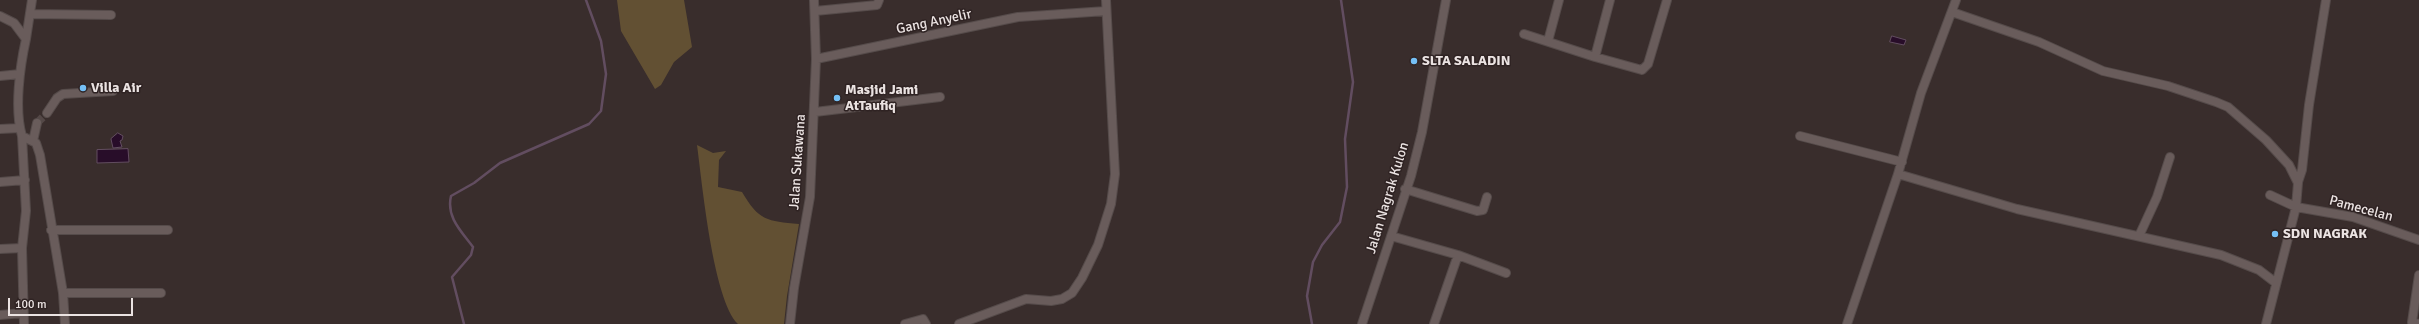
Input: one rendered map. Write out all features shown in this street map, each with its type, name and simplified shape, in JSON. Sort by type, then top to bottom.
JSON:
[{"type":"street","points":[[24,324],[22,248],[26,211],[22,136],[20,128],[20,74],[32,0]]},
{"type":"street","name":"Jalan Sukawana","points":[[790,324],[794,288],[810,197],[815,112],[816,59],[814,0]]},
{"type":"street","points":[[815,11],[877,5],[879,0]]},
{"type":"street","points":[[959,324],[1026,298],[1051,301],[1062,299],[1072,293],[1082,278],[1098,245],[1114,191],[1114,121],[1106,0]]},
{"type":"street","name":"Jalan Nagrak Kulon","points":[[1362,324],[1391,236],[1422,132],[1433,79],[1446,0]]},
{"type":"street","points":[[1548,41],[1558,0]]},
{"type":"street","points":[[1595,57],[1610,0]]},
{"type":"street","points":[[1524,34],[1639,70],[1646,68],[1667,0]]},
{"type":"street","points":[[1847,324],[1902,162],[1921,92],[1956,0]]},
{"type":"street","points":[[2266,324],[2296,207],[2310,99],[2326,0]]},
{"type":"street","name":"Gang Anyelir","points":[[816,59],[1018,17],[1106,11]]},
{"type":"street","points":[[1952,12],[2039,42],[2103,71],[2168,86],[2228,107],[2266,140],[2289,165],[2298,183]]},
{"type":"street","points":[[30,14],[111,15]]},
{"type":"street","points":[[0,16],[14,23],[26,38]]},
{"type":"street","points":[[0,76],[20,74]]},
{"type":"street","points":[[47,113],[57,98],[63,94],[113,91]]},
{"type":"street","points":[[815,112],[940,97]]},
{"type":"street","points":[[33,141],[37,123]]},
{"type":"street","points":[[0,129],[20,128]]},
{"type":"street","points":[[22,136],[33,141],[40,155],[51,230],[63,293],[65,324]]},
{"type":"street","points":[[1800,136],[1902,162]]},
{"type":"street","points":[[2139,236],[2157,197],[2170,157]]},
{"type":"street","points":[[1898,174],[2017,208],[2230,257],[2259,270],[2276,283]]},
{"type":"street","points":[[0,182],[25,180]]},
{"type":"street","points":[[1405,189],[1477,211],[1483,210],[1487,197]]},
{"type":"street","name":"Pamecelan","points":[[2270,195],[2296,207],[2353,217],[2419,240]]},
{"type":"street","points":[[51,230],[168,230]]},
{"type":"street","points":[[1391,236],[1458,256],[1506,273]]},
{"type":"street","points":[[0,248],[22,248]]},
{"type":"street","points":[[1434,324],[1458,256]]},
{"type":"street","points":[[2416,323],[2419,275]]},
{"type":"street","points":[[63,293],[161,293]]},
{"type":"street","points":[[0,315],[23,313]]},
{"type":"street","points":[[905,324],[922,319],[926,324]]},
{"type":"shaded area","points":[[617,0],[684,0],[692,47],[674,62],[661,85],[655,89],[621,31]]},
{"type":"shaded area","points":[[1892,36],[1906,40],[1904,45],[1890,42]]},
{"type":"shaded area","points":[[118,133],[123,136],[122,140],[120,141],[122,147],[113,148],[111,139]]},
{"type":"shaded area","points":[[697,145],[713,153],[726,151],[719,160],[718,187],[742,192],[754,209],[765,218],[779,222],[799,224],[784,324],[738,324],[729,311],[715,267]]},
{"type":"shaded area","points":[[128,149],[129,162],[97,163],[97,150]]},
{"type":"waterway","points":[[464,324],[452,277],[471,255],[473,247],[459,229],[453,217],[450,204],[451,196],[474,183],[500,163],[589,124],[601,111],[606,74],[601,41],[586,0]]},
{"type":"waterway","points":[[1312,324],[1307,296],[1313,262],[1322,245],[1340,222],[1347,187],[1345,139],[1353,82],[1341,0]]},
{"type":"tunnel","points":[[37,123],[47,113]]},
{"type":"place","name":"SLTA SALADIN","points":[[1414,61]]},
{"type":"place","name":"Villa Air","points":[[83,88]]},
{"type":"place","name":"Masjid Jami AtTaufiq","points":[[837,98]]},
{"type":"place","name":"SDN NAGRAK","points":[[2275,234]]}]
